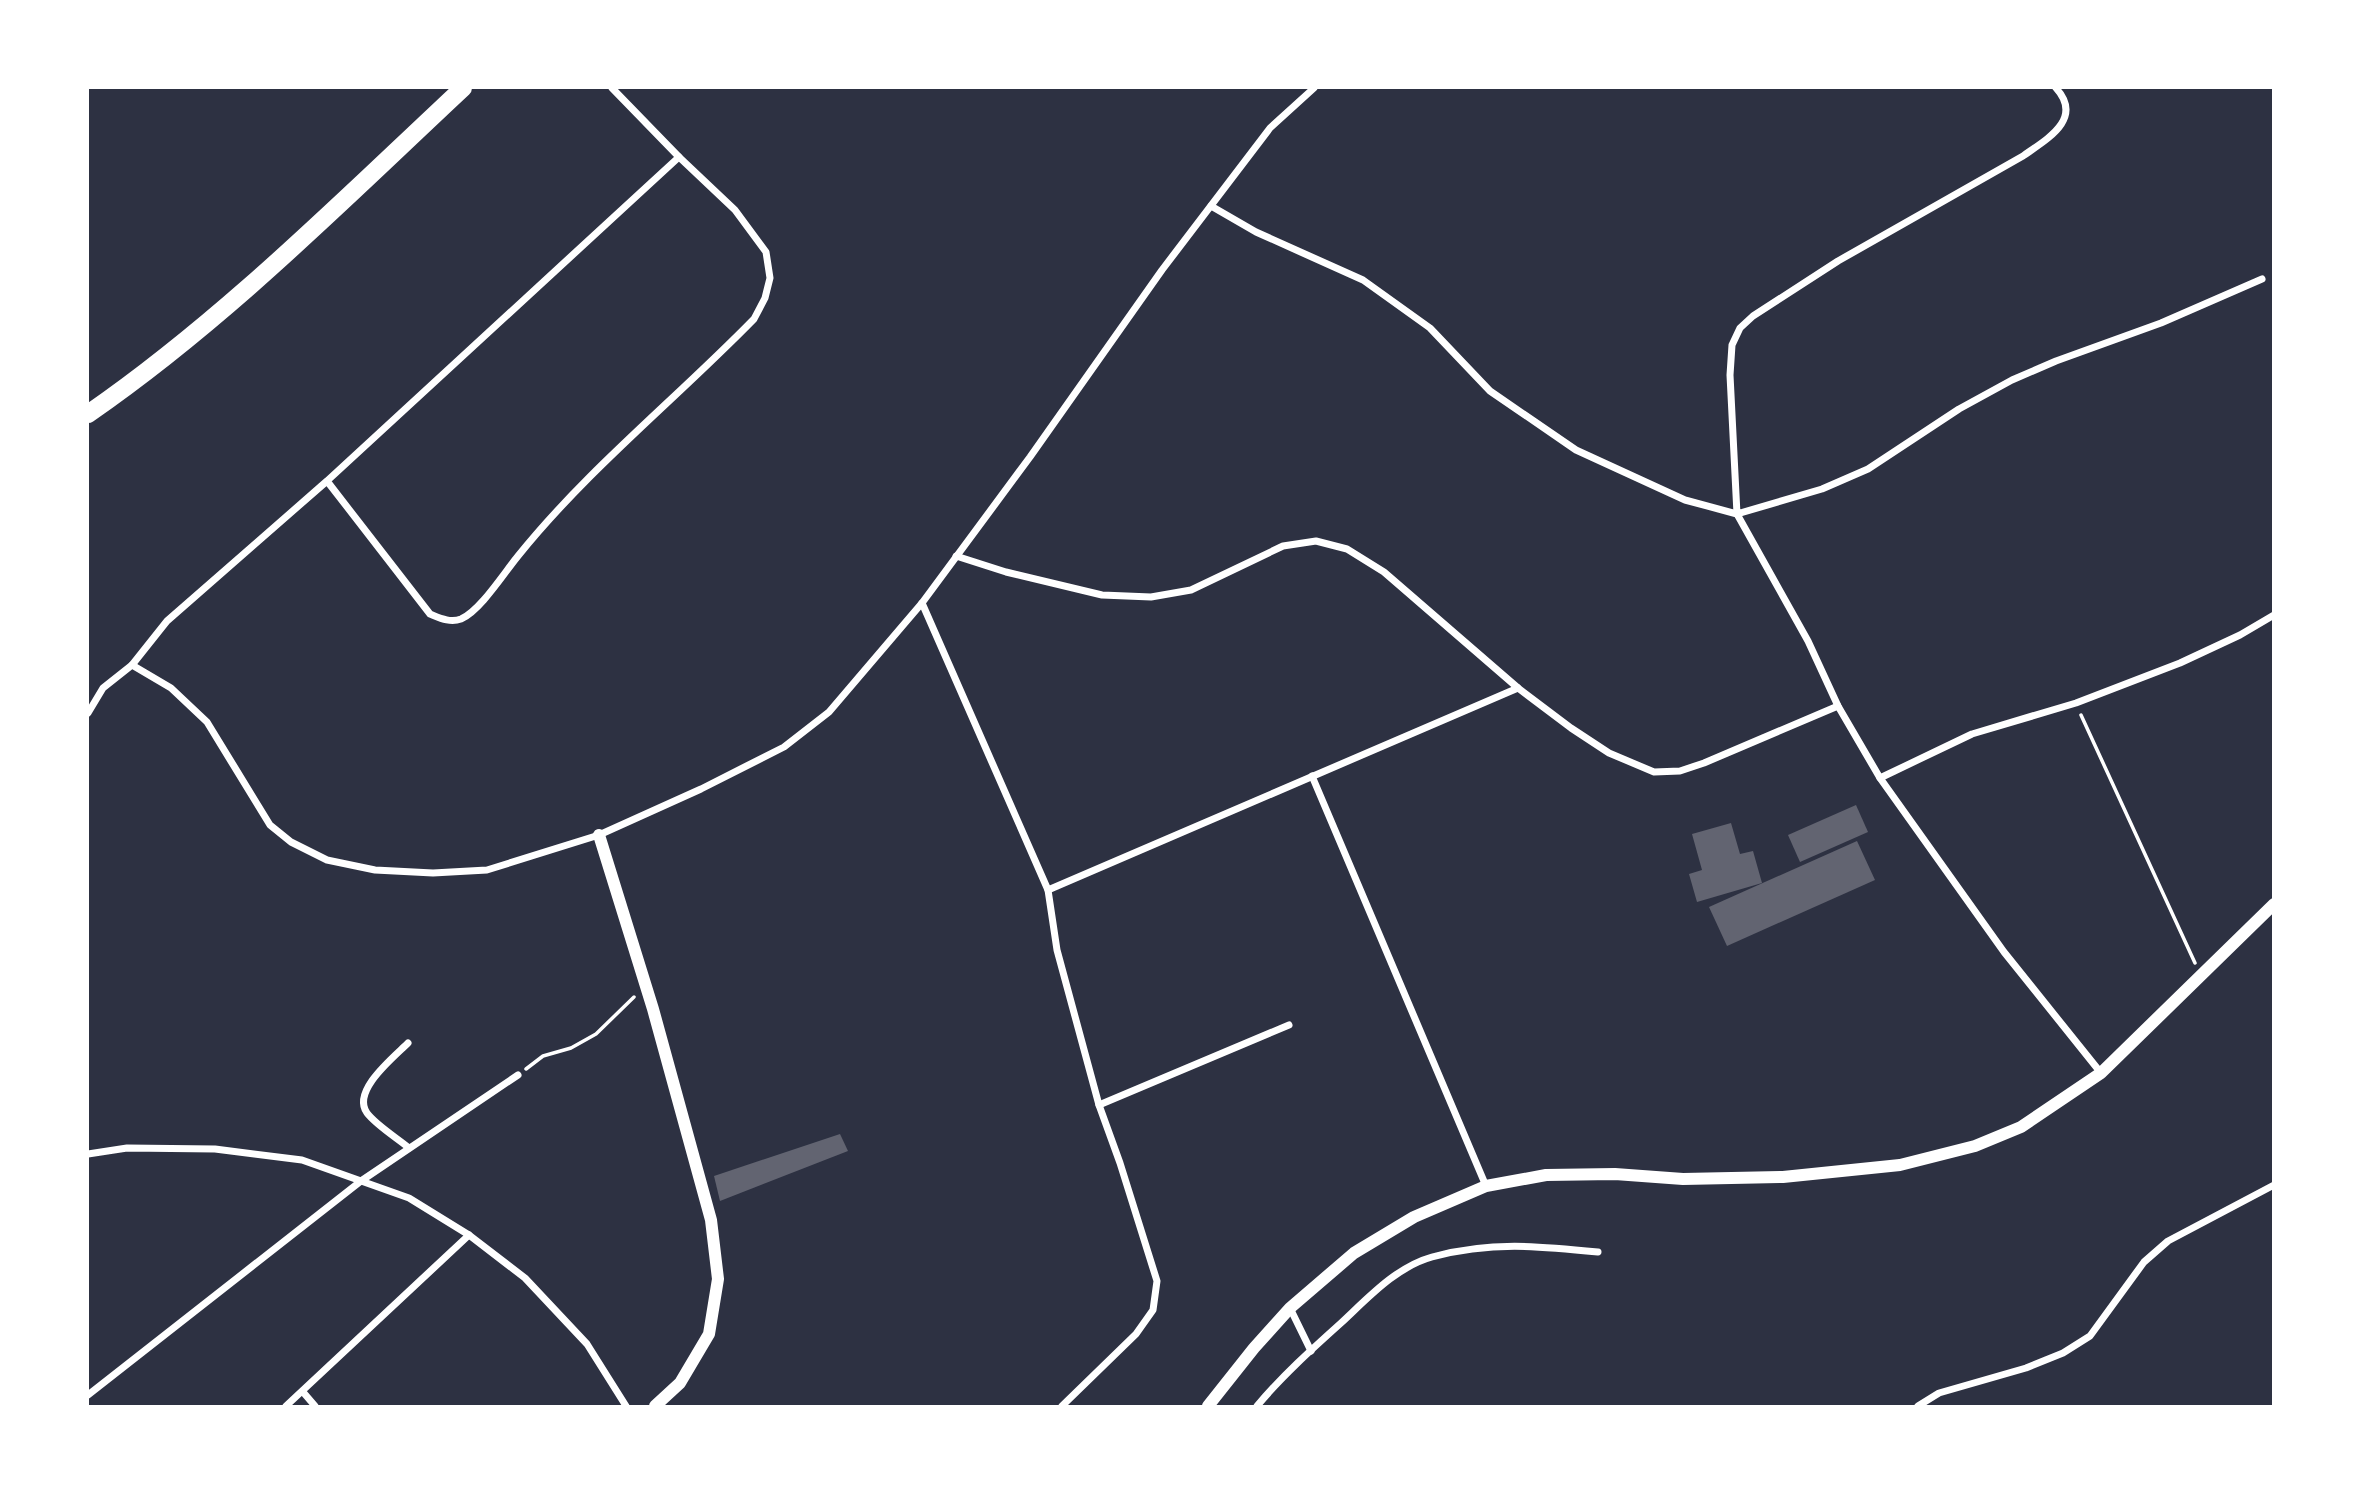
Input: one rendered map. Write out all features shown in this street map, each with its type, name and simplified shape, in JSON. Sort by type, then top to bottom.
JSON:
[{"type":"highway","points":[[88,414],[204,326],[463,88]]},
{"type":"street","points":[[327,481],[430,614],[446,620],[461,619],[476,608],[534,536],[623,442],[754,319],[765,298],[770,278],[766,252],[735,211],[612,88]]},
{"type":"street","points":[[132,665],[171,688],[207,722],[270,825],[291,842],[327,860],[374,870],[433,873],[487,870],[599,835],[701,789],[784,747],[829,712],[922,603],[1030,457],[1162,270],[1270,128],[1314,88]]},
{"type":"street","points":[[2056,88],[2067,109],[2064,121],[2049,138],[2023,156],[1838,261],[1753,316],[1740,328],[1732,345],[1730,375],[1738,514],[1808,641],[1838,706],[1880,778],[2004,952],[2101,1073]]},
{"type":"street","points":[[88,713],[103,688],[132,665],[167,621],[327,481],[679,157]]},
{"type":"street","points":[[1212,206],[1256,232],[1363,281],[1430,328],[1490,391],[1576,450],[1685,500],[1738,514],[1822,489],[1857,474],[1959,409],[2012,380],[2056,360],[2161,323],[2262,279]]},
{"type":"street","points":[[956,556],[1006,572],[1102,595],[1151,597],[1191,590],[1283,546],[1316,541],[1347,549],[1384,572],[1518,688],[1609,754],[1654,772],[1679,771],[1704,763],[1838,706]]},
{"type":"street","points":[[922,603],[1048,890],[1058,950],[1099,1105],[1157,1281],[1153,1310],[1136,1334],[1062,1406]]},
{"type":"street","points":[[1880,778],[1972,734],[2076,704],[2180,663],[2240,635],[2273,615]]},
{"type":"street","points":[[1048,890],[1518,688]]},
{"type":"street","points":[[1312,776],[1486,1186]]},
{"type":"street","points":[[599,835],[646,986],[711,1220],[718,1279],[709,1334],[680,1383],[655,1406]]},
{"type":"street","points":[[1208,1406],[1290,1308],[1354,1253],[1414,1217],[1486,1186],[1546,1175],[1615,1174],[1683,1179],[1783,1177],[1900,1165],[1975,1146],[2021,1127],[2101,1073],[2273,904]]},
{"type":"street","points":[[1099,1105],[1289,1025]]},
{"type":"street","points":[[408,1042],[365,1088],[363,1102],[366,1112],[409,1148]]},
{"type":"street","points":[[88,1395],[361,1181],[518,1075]]},
{"type":"street","points":[[88,1154],[127,1148],[215,1149],[302,1160],[409,1198],[469,1235],[525,1278],[587,1344],[626,1406]]},
{"type":"street","points":[[1918,1406],[1939,1393],[2026,1368],[2063,1353],[2090,1336],[2144,1262],[2168,1241],[2273,1185]]},
{"type":"street","points":[[286,1406],[469,1235]]},
{"type":"street","points":[[1257,1406],[1311,1351],[1390,1278],[1430,1258],[1489,1246],[1528,1245],[1598,1252]]},
{"type":"street","points":[[1290,1308],[1311,1351]]},
{"type":"street","points":[[303,1392],[314,1406]]},
{"type":"path","points":[[2076,704],[2200,975]]},
{"type":"path","points":[[518,1075],[543,1056],[571,1048],[596,1034],[646,986]]},
{"type":"building","points":[[1856,805],[1868,832],[1800,862],[1788,835]]},
{"type":"building","points":[[1731,823],[1740,854],[1753,851],[1762,883],[1697,902],[1689,874],[1702,870],[1692,834]]},
{"type":"building","points":[[1857,841],[1875,880],[1727,946],[1709,907]]},
{"type":"building","points":[[840,1134],[848,1151],[720,1201],[714,1176]]}]
